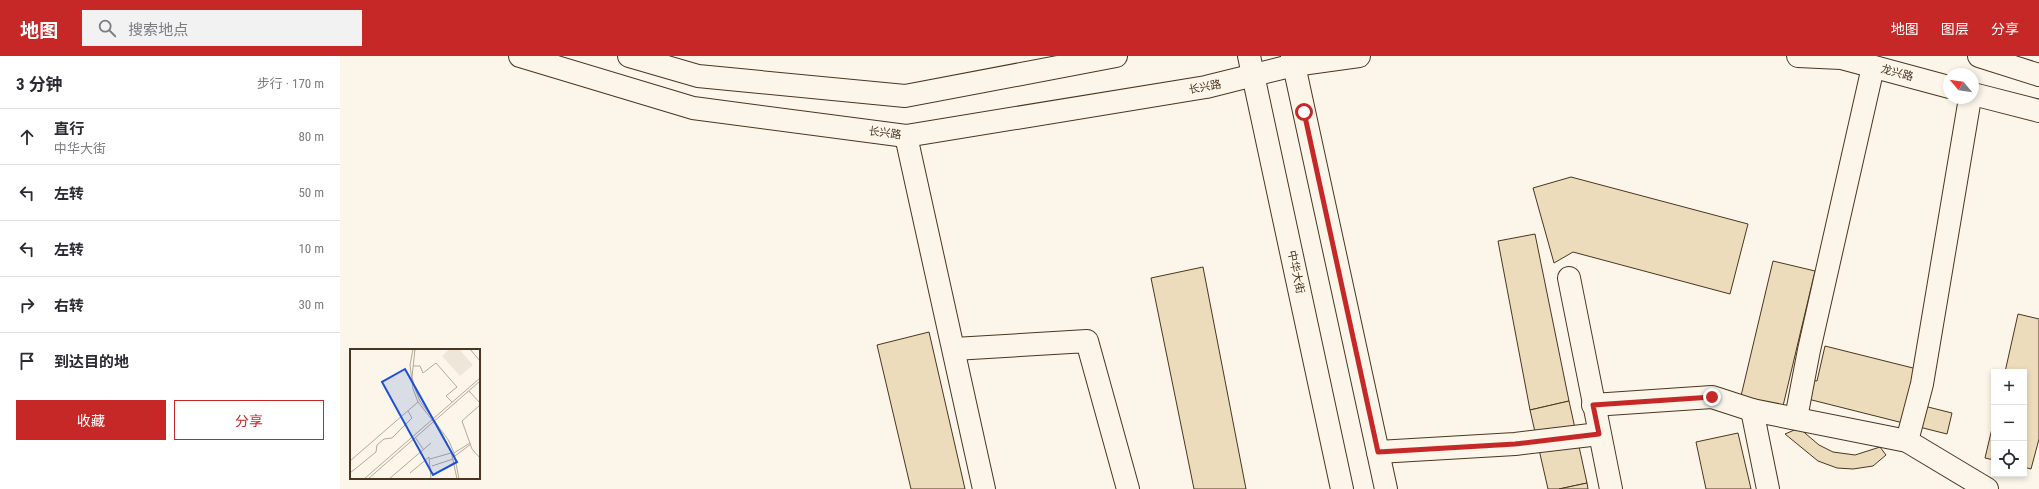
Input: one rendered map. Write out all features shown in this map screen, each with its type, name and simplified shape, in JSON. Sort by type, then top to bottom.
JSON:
[{"type":"street","name":"长兴路","points":[[520,56],[693,108],[906,136],[1206,87],[1251,66]]},
{"type":"street","points":[[629,56],[698,76],[905,96],[1116,56]]},
{"type":"street","points":[[1251,66],[1293,60],[1359,56]]},
{"type":"street","name":"龙兴路","points":[[1798,56],[1841,58],[1943,85]]},
{"type":"street","points":[[1979,56],[2039,75]]},
{"type":"street","points":[[1293,60],[1386,489]]},
{"type":"street","name":"中华大街","points":[[1251,66],[1342,489]]},
{"type":"street","points":[[1796,418],[1808,350],[1873,67]]},
{"type":"street","points":[[1979,96],[2039,111]]},
{"type":"street","points":[[1907,440],[1922,384],[1969,104]]},
{"type":"street","points":[[906,136],[984,489]]},
{"type":"street","points":[[1569,278],[1593,405],[1611,489]]},
{"type":"street","points":[[954,349],[1087,341],[1128,489]]},
{"type":"street","points":[[1593,405],[1712,397],[1752,410],[1907,440],[1987,489]]},
{"type":"street","points":[[1752,410],[1768,489]]},
{"type":"street","points":[[1378,452],[1515,444],[1599,434]]},
{"type":"building","points":[[1571,177],[1748,224],[1730,294],[1573,252],[1554,263],[1533,188]]},
{"type":"building","points":[[1535,234],[1569,401],[1530,410],[1498,241]]},
{"type":"building","points":[[1773,261],[1815,271],[1783,406],[1741,396]]},
{"type":"building","points":[[1203,267],[1246,489],[1194,489],[1151,278]]},
{"type":"building","points":[[2018,314],[2039,319],[2039,439],[2031,469],[2027,468],[2027,369],[2006,369]]},
{"type":"building","points":[[929,332],[965,489],[911,489],[877,345]]},
{"type":"building","points":[[1825,346],[1917,369],[1908,402],[1952,413],[1947,434],[1792,395],[1797,377],[1817,381]]},
{"type":"building","points":[[1569,401],[1587,483],[1559,489],[1548,489],[1530,410]]},
{"type":"building","points":[[1799,428],[1819,445],[1833,452],[1855,455],[1880,447],[1886,455],[1873,466],[1853,469],[1837,468],[1818,461],[1785,434]]},
{"type":"building","points":[[1738,433],[1751,489],[1706,489],[1696,442]]},
{"type":"building","points":[[1991,433],[1991,459],[1985,458]]},
{"type":"building","points":[[1587,483],[1588,489],[1559,489]]},
{"type":"route","points":[[1304,112],[1378,452],[1515,444],[1599,434],[1593,405],[1712,397]]}]
